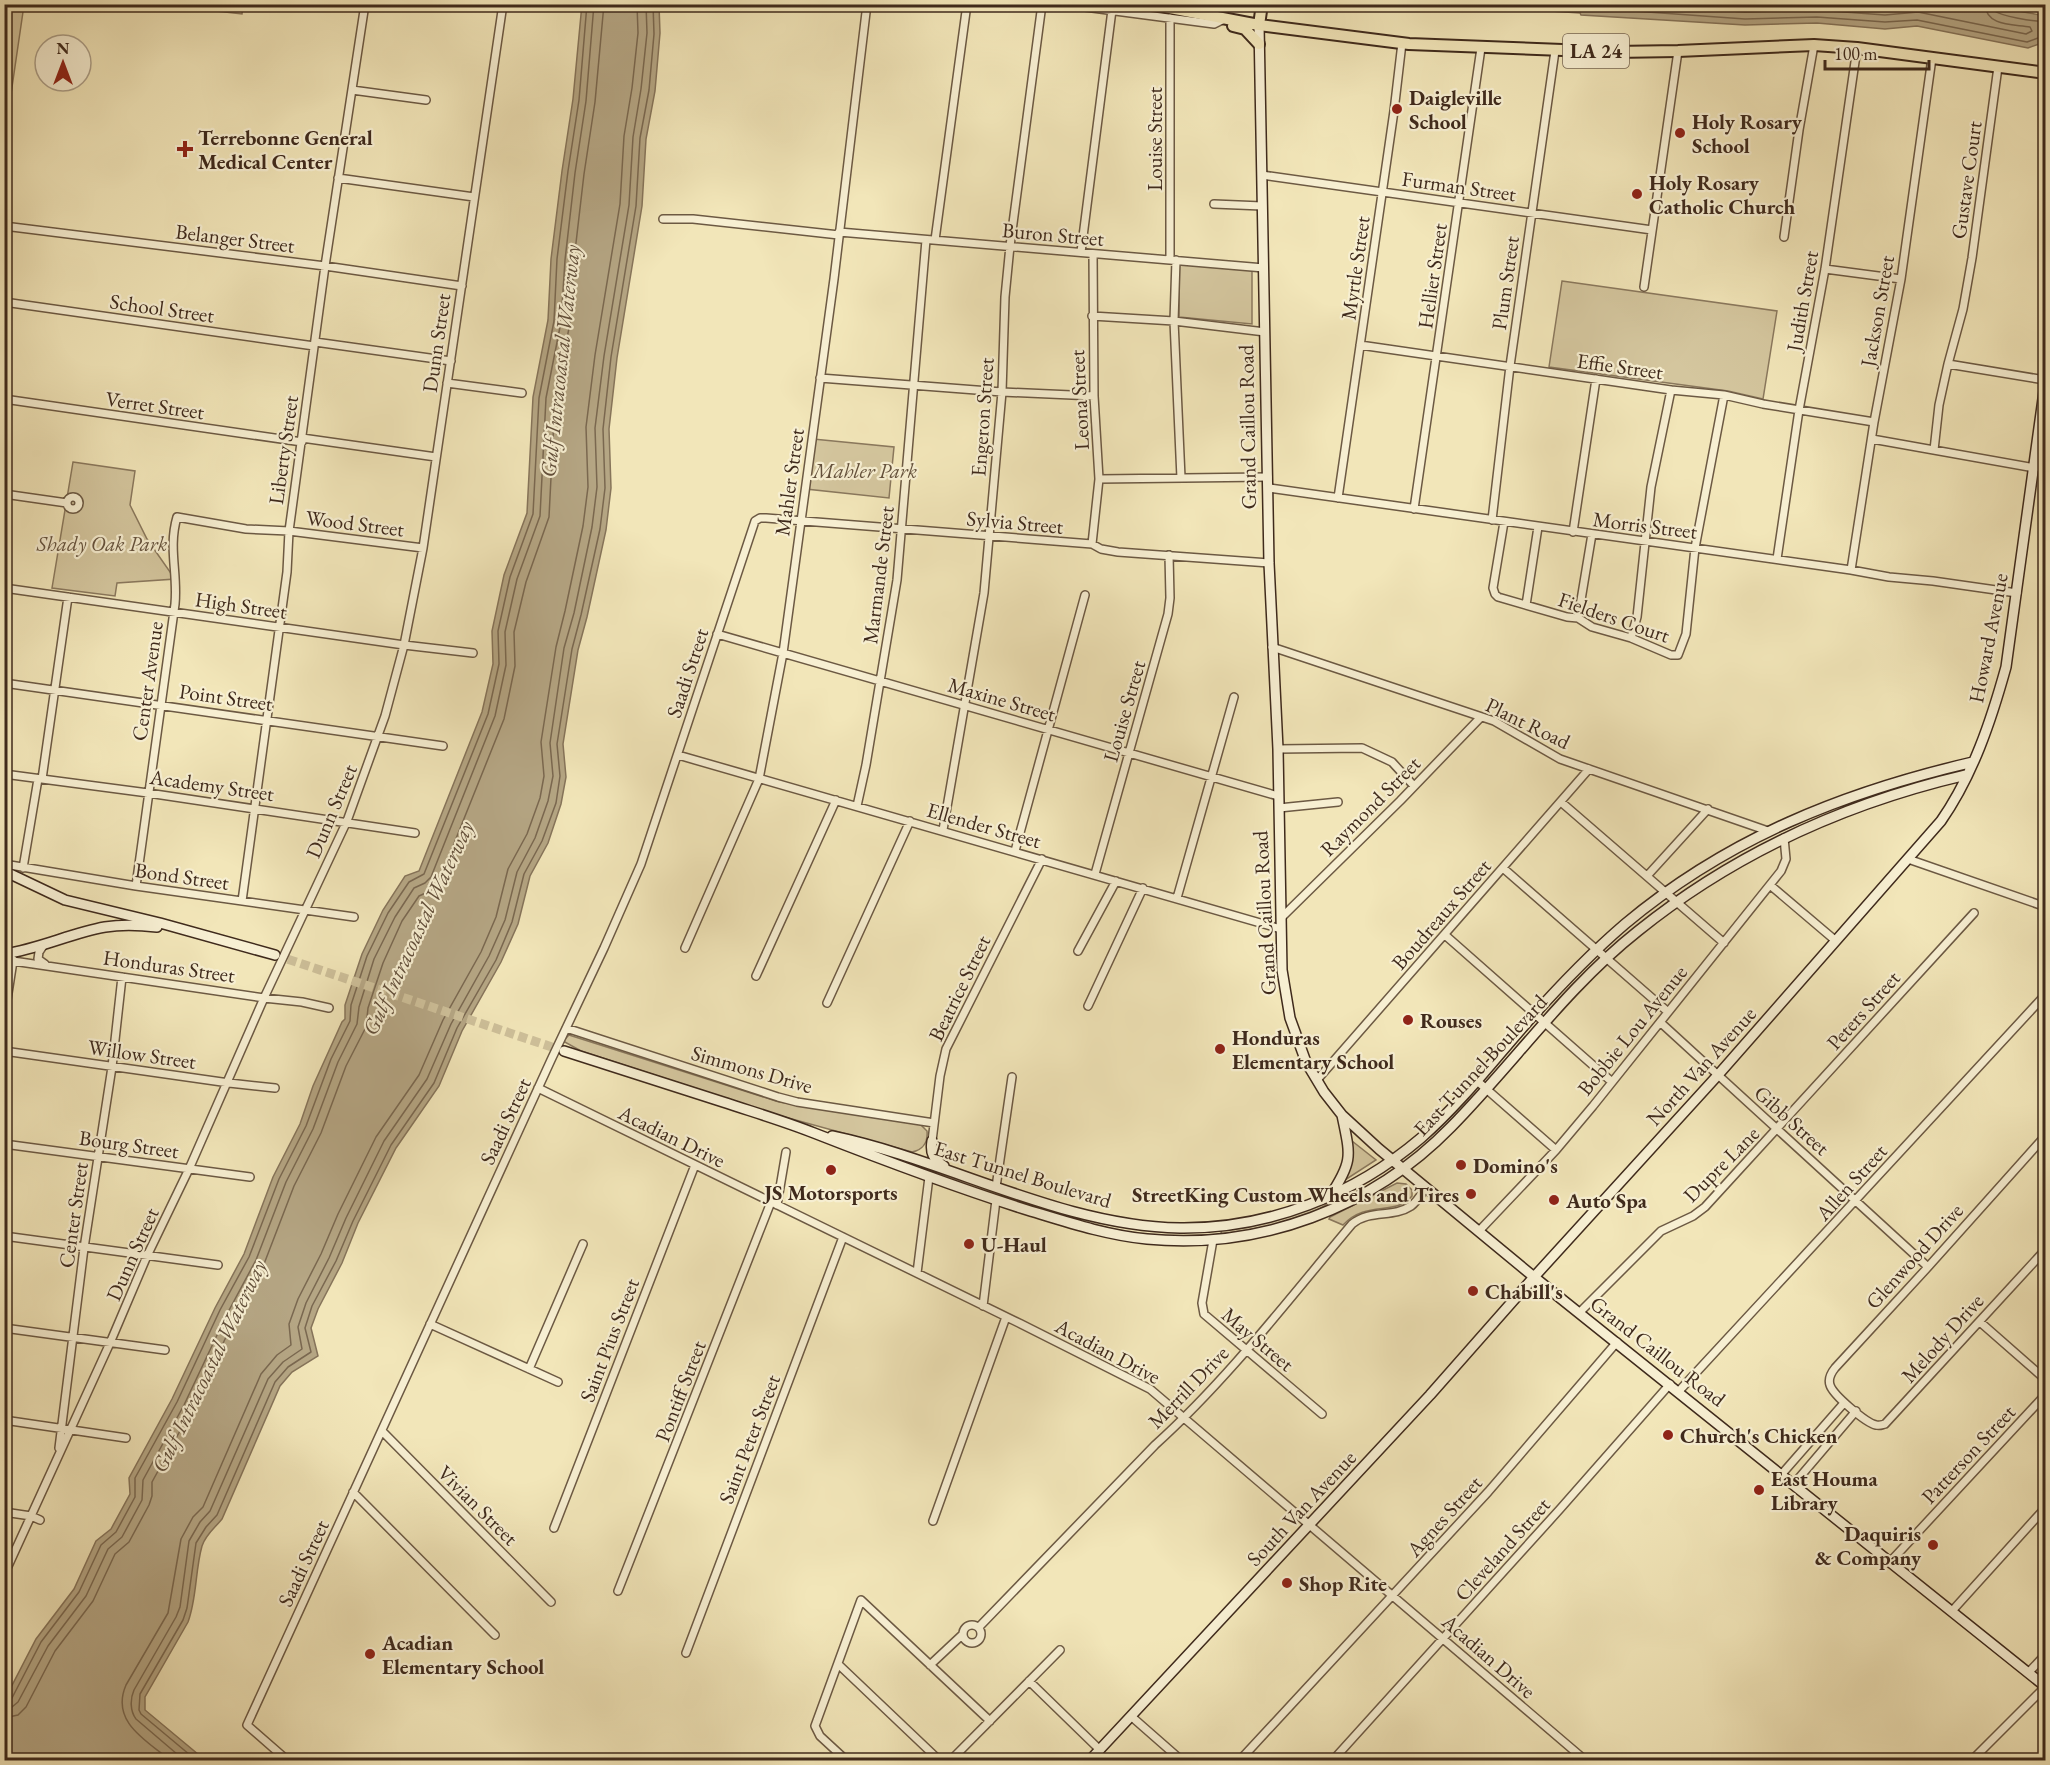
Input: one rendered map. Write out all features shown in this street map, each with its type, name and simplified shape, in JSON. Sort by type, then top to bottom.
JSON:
[{"type":"main road","name":"Grand Caillou Road","points":[[1262,4],[1259,44],[1269,563],[1278,749],[1282,970],[1290,1018],[1296,1038],[1317,1080],[1342,1115],[1393,1160],[1534,1277],[1679,1391],[2045,1687]]},
{"type":"main road","name":"LA 24","points":[[1152,5],[1259,25],[1402,43],[1555,51],[1678,51],[1814,45],[1857,48],[2046,73]]},
{"type":"main road","points":[[1226,19],[1232,26],[1245,29],[1259,44]]},
{"type":"main road","name":"Howard Avenue","points":[[1892,878],[1941,821],[1952,804],[1973,762],[1993,712],[2006,667],[2045,379]]},
{"type":"main road","name":"East Tunnel Boulevard","points":[[812,1132],[843,1138],[1108,1220],[1177,1228],[1234,1225],[1275,1216],[1330,1196],[1370,1176],[1422,1137],[1458,1102],[1535,1014],[1596,951],[1626,923],[1700,869],[1768,831],[1820,807],[1922,774],[1973,762]]},
{"type":"main road","name":"East Tunnel Boulevard","points":[[564,1051],[812,1132],[930,1177],[1082,1227],[1119,1235],[1168,1241],[1213,1240],[1259,1233],[1318,1216],[1361,1196],[1404,1169],[1448,1131],[1606,959],[1635,933],[1710,878],[1756,851],[1877,800],[1922,785],[1966,775]]},
{"type":"main road","points":[[4,871],[65,900],[177,928],[275,956]]},
{"type":"main road","name":"North Van Avenue","points":[[1534,1277],[1718,1075],[1892,878]]},
{"type":"main road","points":[[4,954],[43,946],[76,934],[117,926],[177,928]]},
{"type":"main road","points":[[1330,1196],[1344,1176],[1348,1164],[1348,1143],[1342,1115]]},
{"type":"main road","points":[[905,1157],[919,1155],[926,1151],[932,1141]]},
{"type":"main road","points":[[932,1141],[934,1157],[951,1172]]},
{"type":"main road","points":[[974,1192],[989,1191],[996,1187]]},
{"type":"main road","points":[[996,1200],[1007,1194],[1022,1195]]},
{"type":"main road","name":"South Van Avenue","points":[[1090,1761],[1422,1404],[1534,1277]]},
{"type":"street","name":"Liberty Street","points":[[242,901],[287,572],[289,531],[325,266],[365,4]]},
{"type":"street","name":"Dunn Street","points":[[4,1575],[110,1343],[147,1256],[229,1083],[264,998],[347,821],[378,736],[404,645],[423,548],[503,4]]},
{"type":"street","name":"Mahler Street","points":[[685,948],[759,778],[783,653],[867,4]]},
{"type":"street","name":"Marmande Street","points":[[857,806],[897,580],[914,385],[931,240],[967,4]]},
{"type":"street","name":"Engeron Street","points":[[943,830],[984,593],[1002,392],[1005,297],[1010,246],[1042,4]]},
{"type":"street","points":[[1062,4],[1214,24],[1226,19]]},
{"type":"street","points":[[1081,252],[1112,10]]},
{"type":"street","name":"Louise Street","points":[[1170,18],[1174,321],[1181,478]]},
{"type":"street","name":"Myrtle Street","points":[[1338,498],[1402,43]]},
{"type":"street","points":[[1784,237],[1814,45]]},
{"type":"street","name":"Hellier Street","points":[[1414,509],[1481,48]]},
{"type":"street","name":"Judith Street","points":[[1777,560],[1799,410],[1825,269],[1857,48]]},
{"type":"street","name":"Plum Street","points":[[1492,520],[1510,366],[1555,51]]},
{"type":"street","points":[[1644,287],[1678,51]]},
{"type":"street","name":"Jackson Street","points":[[1851,570],[1874,422],[1900,279],[1932,58]]},
{"type":"street","name":"Gustave Court","points":[[1934,450],[1939,405],[1965,297],[1998,67]]},
{"type":"street","points":[[352,90],[426,100]]},
{"type":"street","name":"Furman Street","points":[[1262,175],[1652,230]]},
{"type":"street","points":[[338,178],[474,197]]},
{"type":"street","points":[[1214,204],[1262,206]]},
{"type":"street","name":"Buron Street","points":[[663,219],[693,219],[1264,268]]},
{"type":"street","name":"Belanger Street","points":[[4,226],[325,266],[462,286]]},
{"type":"street","name":"Leona Street","points":[[1092,544],[1099,479],[1094,396],[1093,254]]},
{"type":"street","points":[[1825,269],[1900,279]]},
{"type":"street","name":"School Street","points":[[4,302],[451,361]]},
{"type":"street","points":[[1092,316],[1174,321],[1265,332]]},
{"type":"street","name":"Effie Street","points":[[1360,345],[1671,390],[1724,395],[1874,422]]},
{"type":"street","points":[[1948,364],[2045,379]]},
{"type":"street","points":[[820,378],[1002,392],[1094,396]]},
{"type":"street","points":[[1573,532],[1596,379]]},
{"type":"street","points":[[447,383],[522,393]]},
{"type":"street","points":[[1631,638],[1636,617],[1651,487],[1671,390]]},
{"type":"street","name":"Fielders Court","points":[[1504,522],[1493,588],[1498,597],[1567,618],[1578,618],[1592,627],[1631,638],[1671,655],[1678,655],[1686,634],[1695,548],[1724,395]]},
{"type":"street","name":"Verret Street","points":[[4,399],[436,457]]},
{"type":"street","points":[[1872,440],[2034,468]]},
{"type":"street","name":"Morris Street","points":[[1099,479],[1181,478],[1269,483],[1338,498],[1644,540],[1889,577],[2017,593]]},
{"type":"street","points":[[4,494],[67,503]]},
{"type":"street","name":"Wood Street","points":[[177,517],[246,529],[289,531],[423,548]]},
{"type":"street","name":"Center Avenue","points":[[136,886],[177,584],[172,534],[177,517]]},
{"type":"street","name":"Sylvia Street","points":[[758,519],[1092,544],[1101,549],[1119,552],[1269,563]]},
{"type":"street","name":"Saadi Street","points":[[287,1761],[247,1725],[641,864],[750,529],[754,521],[758,519]]},
{"type":"street","points":[[1526,605],[1538,527]]},
{"type":"street","points":[[1578,618],[1592,534]]},
{"type":"street","name":"Louise Street","points":[[1095,874],[1168,614],[1169,555]]},
{"type":"street","name":"High Street","points":[[4,588],[473,653]]},
{"type":"street","points":[[1015,851],[1085,595]]},
{"type":"street","points":[[23,868],[40,779],[68,597]]},
{"type":"street","name":"Maxine Street","points":[[717,634],[1278,796]]},
{"type":"street","name":"Plant Road","points":[[1272,647],[1494,721],[1560,759],[1768,831]]},
{"type":"street","name":"Point Street","points":[[4,683],[443,746]]},
{"type":"street","points":[[1176,898],[1234,697]]},
{"type":"street","name":"Raymond Street","points":[[1281,918],[1481,717]]},
{"type":"street","points":[[1278,749],[1362,748],[1392,762],[1414,786]]},
{"type":"street","name":"Ellender Street","points":[[678,755],[1281,929]]},
{"type":"street","name":"Boudreaux Street","points":[[1317,1080],[1589,769]]},
{"type":"street","name":"Academy Street","points":[[4,774],[148,792],[415,833]]},
{"type":"street","points":[[756,976],[836,800]]},
{"type":"street","points":[[1279,808],[1338,802]]},
{"type":"street","points":[[1561,802],[1724,942]]},
{"type":"street","points":[[1647,876],[1708,809]]},
{"type":"street","points":[[827,1003],[910,821]]},
{"type":"street","name":"Bobbie Lou Avenue","points":[[1479,1231],[1556,1150],[1770,885],[1785,865],[1784,838]]},
{"type":"street","name":"Beatrice Street","points":[[932,1141],[940,1076],[946,1049],[1042,859]]},
{"type":"street","points":[[1908,859],[2046,907]]},
{"type":"street","name":"Bond Street","points":[[4,864],[136,886],[354,917]]},
{"type":"street","points":[[1503,868],[1668,1012]]},
{"type":"street","points":[[1078,951],[1116,881]]},
{"type":"street","points":[[1770,885],[1836,941]]},
{"type":"street","points":[[1088,1006],[1143,888]]},
{"type":"street","name":"Peters Street","points":[[1777,1130],[1974,913]]},
{"type":"street","points":[[1445,935],[1612,1082]]},
{"type":"street","points":[[43,946],[38,959],[50,967]]},
{"type":"street","points":[[4,1019],[9,960]]},
{"type":"street","name":"Honduras Street","points":[[9,960],[302,1002],[329,1008]]},
{"type":"street","name":"Center Street","points":[[58,1457],[75,1338],[84,1248],[122,977]]},
{"type":"street","name":"Allen Street","points":[[1679,1391],[2046,994]]},
{"type":"street","name":"Gibb Street","points":[[1660,1022],[1928,1267]]},
{"type":"street","name":"Simmons Drive","points":[[566,1028],[778,1097],[934,1123]]},
{"type":"street","name":"Willow Street","points":[[4,1052],[275,1088]]},
{"type":"street","points":[[996,1187],[1012,1077]]},
{"type":"street","points":[[1476,1080],[1556,1150]]},
{"type":"street","name":"Acadian Drive","points":[[538,1088],[1138,1382],[1185,1418],[1585,1761]]},
{"type":"street","name":"Dupre Lane","points":[[1579,1313],[1661,1231],[1705,1208],[1777,1130]]},
{"type":"street","name":"Glenwood Drive","points":[[1844,1402],[1831,1389],[1829,1383],[1831,1373],[2046,1135]]},
{"type":"street","name":"Bourg Street","points":[[4,1144],[250,1177]]},
{"type":"street","name":"Pontiff Street","points":[[618,1591],[774,1204],[786,1152]]},
{"type":"street","name":"Saint Pius Street","points":[[554,1527],[695,1165]]},
{"type":"street","points":[[917,1274],[930,1177]]},
{"type":"street","name":"Merrill Drive","points":[[979,1627],[1155,1445],[1185,1418],[1246,1350],[1352,1224],[1363,1217],[1400,1211],[1412,1206],[1426,1187]]},
{"type":"street","points":[[983,1306],[996,1200]]},
{"type":"street","points":[[4,1236],[218,1265]]},
{"type":"street","name":"Saint Peter Street","points":[[686,1653],[843,1237]]},
{"type":"street","name":"May Street","points":[[1213,1240],[1202,1310],[1208,1318],[1322,1414]]},
{"type":"street","points":[[529,1369],[583,1244]]},
{"type":"street","name":"Melody Drive","points":[[1844,1402],[1874,1425],[1886,1424],[2046,1249]]},
{"type":"street","points":[[933,1521],[1006,1317]]},
{"type":"street","points":[[1980,1322],[2046,1380]]},
{"type":"street","points":[[430,1324],[558,1382]]},
{"type":"street","points":[[4,1328],[165,1350]]},
{"type":"street","name":"Agnes Street","points":[[1240,1761],[1512,1465],[1617,1342]]},
{"type":"street","name":"Cleveland Street","points":[[1333,1761],[1670,1384]]},
{"type":"street","name":"Patterson Street","points":[[1890,1562],[2046,1394]]},
{"type":"street","points":[[1781,1475],[1844,1402]]},
{"type":"street","points":[[1793,1485],[1856,1411]]},
{"type":"street","points":[[4,1420],[126,1438]]},
{"type":"street","name":"Vivian Street","points":[[382,1431],[551,1602]]},
{"type":"street","points":[[353,1492],[495,1635]]},
{"type":"street","points":[[1952,1611],[2046,1507]]},
{"type":"street","points":[[4,1512],[31,1516],[40,1520]]},
{"type":"street","points":[[846,1761],[816,1730],[816,1722],[861,1600],[990,1721]]},
{"type":"street","name":"Merrill Drive","points":[[974,1624],[979,1627],[981,1633],[977,1641],[968,1642],[962,1635],[963,1629],[974,1624]]},
{"type":"street","points":[[930,1665],[962,1635]]},
{"type":"street","points":[[951,1761],[1060,1650]]},
{"type":"street","points":[[2029,1672],[2046,1654]]},
{"type":"street","points":[[838,1664],[939,1761]]},
{"type":"street","points":[[1029,1681],[1100,1750]]},
{"type":"street","points":[[1972,1761],[2045,1687]]},
{"type":"street","points":[[1132,1717],[1181,1761]]},
{"type":"green space","points":[[4,5],[24,5],[5,135]]},
{"type":"green space","points":[[190,5],[243,6],[242,14],[190,8]]},
{"type":"green space","points":[[1179,264],[1252,270],[1252,324],[1179,317]]},
{"type":"green space","points":[[1562,281],[1777,311],[1763,399],[1728,391],[1549,367]]},
{"type":"green space","name":"Mahler Park","points":[[813,439],[894,447],[889,498],[806,489]]},
{"type":"green space","name":"Shady Oak Park","points":[[73,462],[135,471],[130,505],[147,539],[175,579],[117,583],[115,596],[52,588]]},
{"type":"green space","points":[[569,1035],[779,1102],[920,1124],[927,1131],[927,1139],[922,1147],[912,1152],[781,1116],[581,1051],[563,1041]]},
{"type":"green space","points":[[1352,1141],[1376,1160],[1345,1180],[1344,1179]]},
{"type":"green space","points":[[1384,1171],[1314,1212],[1276,1225],[1222,1234],[1221,1232],[1239,1227]]},
{"type":"green space","points":[[1397,1183],[1406,1184],[1412,1190],[1412,1196],[1405,1202],[1389,1208],[1362,1212],[1343,1225],[1329,1219],[1330,1217]]},
{"type":"water","name":"Gulf Intracoastal Waterway","points":[[582,4],[659,5],[660,33],[655,91],[646,139],[642,206],[617,358],[609,429],[611,488],[606,530],[578,650],[563,744],[566,777],[561,804],[548,843],[530,876],[518,924],[501,962],[462,1031],[439,1086],[396,1148],[318,1309],[311,1328],[318,1356],[292,1372],[280,1386],[222,1519],[202,1546],[188,1622],[145,1697],[145,1710],[205,1760],[134,1760],[131,1758],[5,1760],[5,1699],[36,1639],[74,1589],[96,1541],[111,1529],[130,1494],[129,1478],[172,1399],[215,1308],[244,1254],[273,1177],[300,1124],[313,1086],[345,1019],[345,1005],[362,954],[383,910],[405,876],[419,871],[482,712],[493,664],[492,631],[504,575],[527,513],[533,397],[548,320],[551,259],[573,99]]},
{"type":"water","points":[[1448,5],[1990,5],[2045,16],[2045,45],[2039,44],[2028,48],[1917,26],[1885,29],[1817,23],[1745,25]]},
{"type":"tunnel","points":[[275,955],[564,1051]]},
{"type":"place","name":"Daigleville School","points":[[1397,109]]},
{"type":"place","name":"Holy Rosary School","points":[[1680,133]]},
{"type":"place","name":"Terrebonne General Medical Center","points":[[185,149]]},
{"type":"place","name":"Holy Rosary Catholic Church","points":[[1637,194]]},
{"type":"place","name":"Rouses","points":[[1408,1020]]},
{"type":"place","name":"Honduras Elementary School","points":[[1220,1049]]},
{"type":"place","name":"Domino's","points":[[1461,1165]]},
{"type":"place","name":"JS Motorsports","points":[[831,1170]]},
{"type":"place","name":"StreetKing Custom Wheels and Tires","points":[[1471,1194]]},
{"type":"place","name":"Auto Spa","points":[[1554,1200]]},
{"type":"place","name":"U-Haul","points":[[969,1244]]},
{"type":"place","name":"Chabill's","points":[[1473,1291]]},
{"type":"place","name":"Church's Chicken","points":[[1668,1435]]},
{"type":"place","name":"East Houma Library","points":[[1759,1490]]},
{"type":"place","name":"Daquiris & Company","points":[[1933,1545]]},
{"type":"place","name":"Shop Rite","points":[[1287,1583]]},
{"type":"place","name":"Acadian Elementary School","points":[[370,1654]]}]
